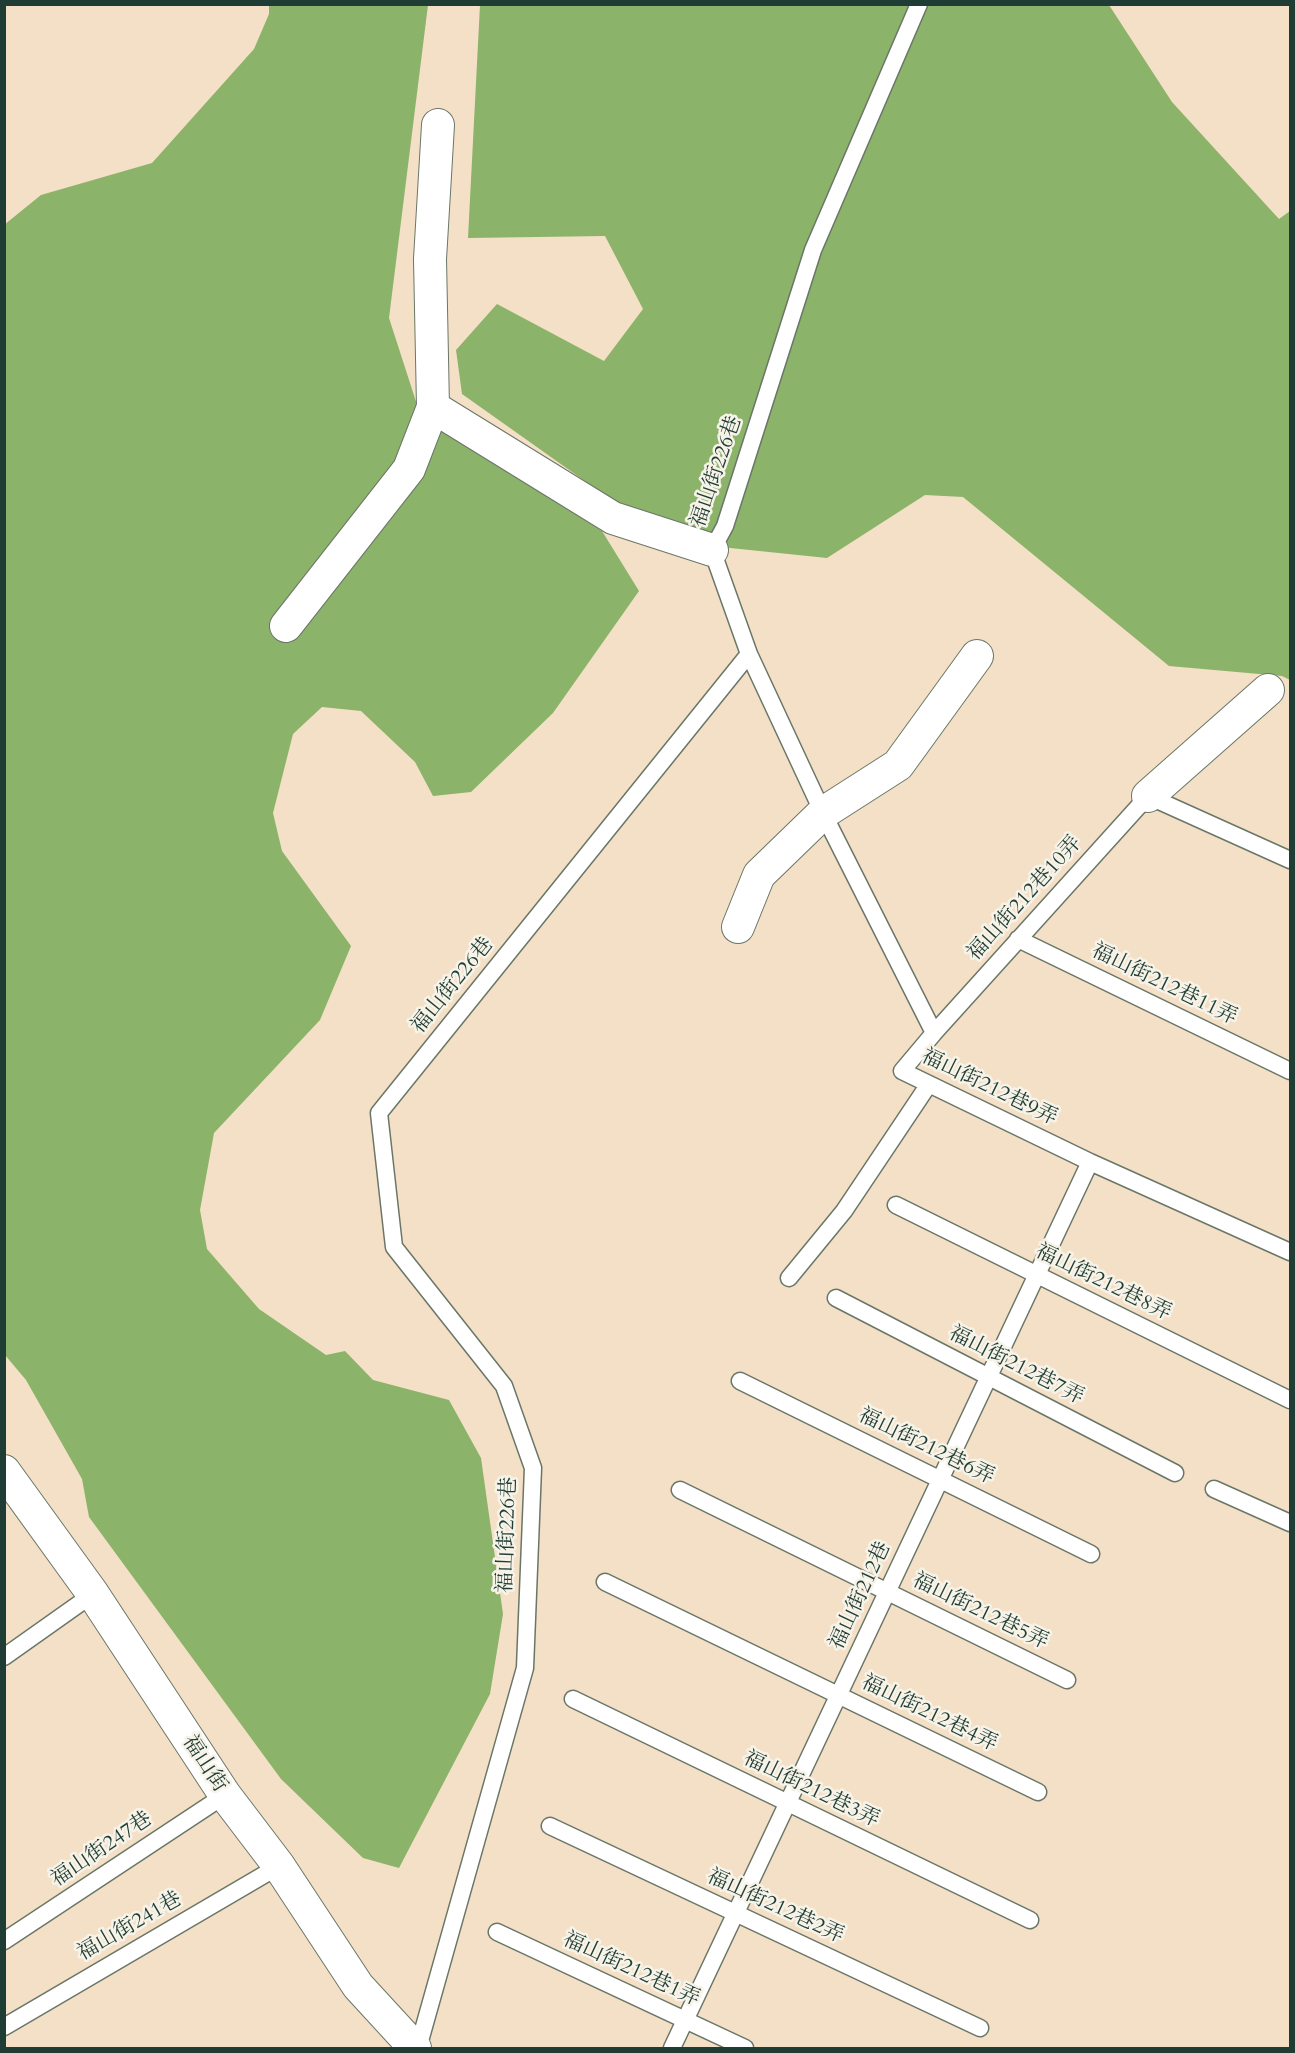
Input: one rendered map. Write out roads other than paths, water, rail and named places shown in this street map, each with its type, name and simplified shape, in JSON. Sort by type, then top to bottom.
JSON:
[{"type":"street","points":[[286,626],[409,469],[433,407],[430,259],[438,124]]},
{"type":"street","points":[[433,407],[613,518],[712,550]]},
{"type":"street","points":[[738,927],[759,875],[824,813],[898,765],[977,656]]},
{"type":"street","points":[[1148,796],[1268,690]]},
{"type":"street","name":"福山街","points":[[8,1484],[93,1594],[225,1795],[279,1866],[358,1986],[417,2049]]},
{"type":"lane","name":"福山街226巷","points":[[417,2049],[525,1668],[533,1467],[504,1386],[394,1247],[379,1113],[749,654],[712,550],[725,525],[813,250],[919,4]]},
{"type":"lane","name":"福山街212巷9弄","points":[[749,654],[824,813],[934,1033],[902,1071],[1090,1162],[1290,1252]]},
{"type":"lane","points":[[1148,796],[1290,860]]},
{"type":"lane","name":"福山街212巷10弄","points":[[934,1033],[1148,796]]},
{"type":"lane","name":"福山街212巷11弄","points":[[1018,939],[1290,1071]]},
{"type":"lane","points":[[789,1278],[844,1211],[929,1084]]},
{"type":"lane","name":"福山街212巷","points":[[672,2049],[1090,1162]]},
{"type":"lane","name":"福山街212巷8弄","points":[[896,1205],[1290,1400]]},
{"type":"lane","name":"福山街212巷7弄","points":[[836,1298],[1175,1473]]},
{"type":"lane","name":"福山街212巷6弄","points":[[740,1381],[1091,1554]]},
{"type":"lane","points":[[1214,1489],[1290,1523]]},
{"type":"lane","name":"福山街212巷5弄","points":[[680,1490],[1067,1680]]},
{"type":"lane","name":"福山街212巷4弄","points":[[605,1582],[1038,1792]]},
{"type":"lane","points":[[4,1657],[93,1594]]},
{"type":"lane","name":"福山街212巷3弄","points":[[573,1699],[1030,1920]]},
{"type":"lane","name":"福山街247巷","points":[[4,1941],[225,1795]]},
{"type":"lane","name":"福山街212巷2弄","points":[[550,1826],[980,2028]]},
{"type":"lane","name":"福山街241巷","points":[[4,2027],[279,1866]]},
{"type":"lane","name":"福山街212巷1弄","points":[[497,1932],[745,2049]]}]
